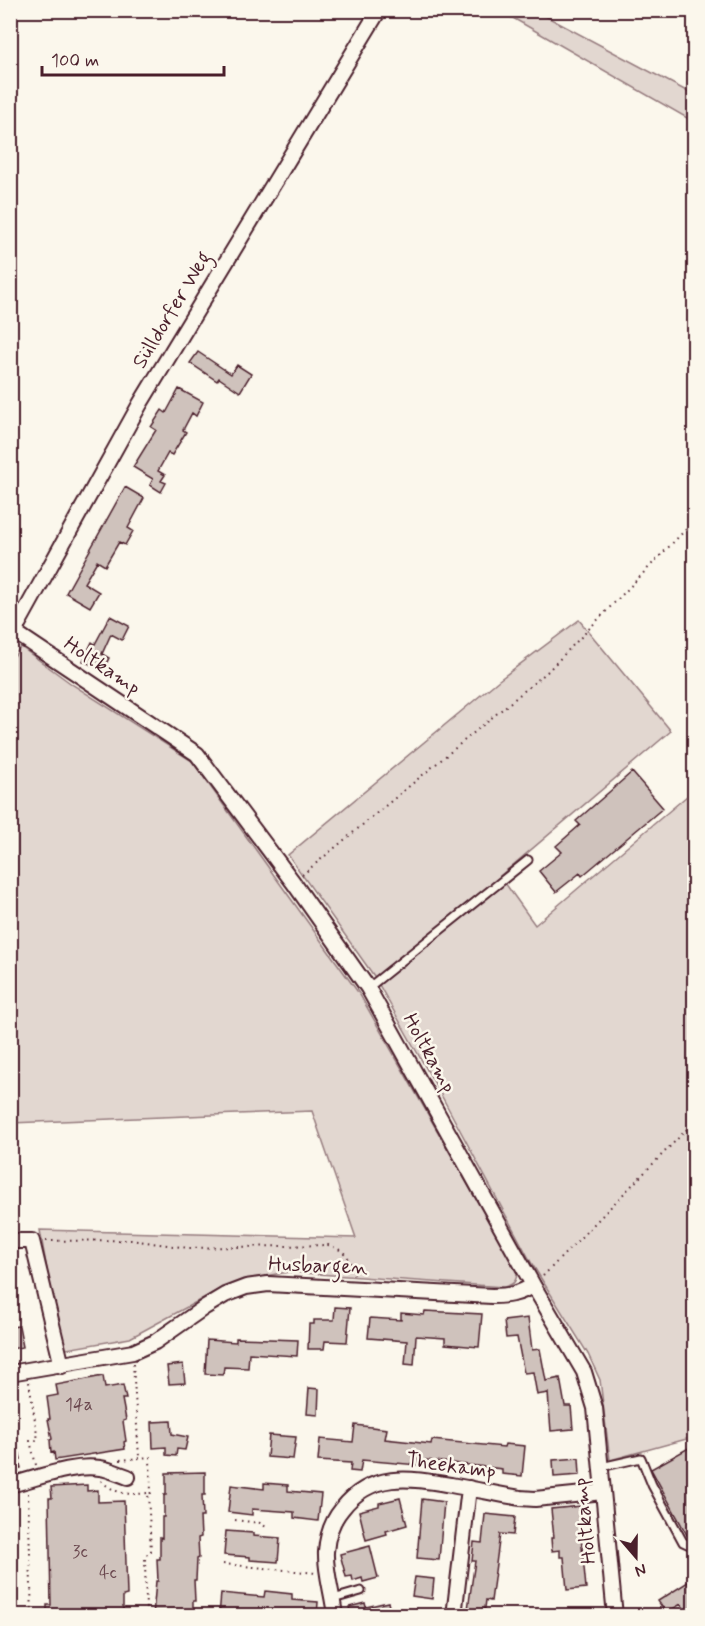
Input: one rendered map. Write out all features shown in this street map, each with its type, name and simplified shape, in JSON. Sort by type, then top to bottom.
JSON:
[{"type":"street","name":"Sülldorfer Weg","points":[[12,633],[140,404],[379,10]]},
{"type":"street","name":"Holtkamp","points":[[12,633],[197,754],[293,882],[368,988],[588,1381],[595,1408],[615,1616]]},
{"type":"street","points":[[10,1241],[32,1241],[62,1366]]},
{"type":"street","name":"Husbargen","points":[[10,1373],[62,1366],[133,1352],[155,1342],[205,1306],[246,1287],[268,1284],[492,1296],[515,1294],[534,1285]]},
{"type":"street","points":[[10,1485],[69,1470],[100,1468],[128,1477]]},
{"type":"street","name":"Theekamp","points":[[335,1616],[326,1553],[329,1533],[337,1515],[349,1499],[363,1488],[393,1479],[420,1479],[520,1498],[535,1499],[603,1492]]},
{"type":"street","points":[[454,1616],[469,1488]]},
{"type":"lane","points":[[368,988],[528,860]]},
{"type":"lane","points":[[600,1467],[641,1458],[652,1485],[683,1542],[694,1547]]},
{"type":"lane","points":[[333,1599],[361,1591]]},
{"type":"path","points":[[293,882],[547,672],[694,521]]},
{"type":"path","points":[[534,1285],[694,1122]]},
{"type":"path","points":[[32,1241],[130,1240],[188,1248],[328,1245],[341,1250],[350,1259],[357,1288]]},
{"type":"path","points":[[100,1480],[118,1493],[126,1495],[151,1493],[150,1457],[139,1458],[133,1352]]},
{"type":"path","points":[[27,1371],[38,1440],[30,1441],[33,1480],[32,1616]]},
{"type":"path","points":[[146,1616],[145,1556],[151,1551],[148,1493]]},
{"type":"path","points":[[235,1520],[260,1523],[266,1527]]},
{"type":"path","points":[[223,1564],[328,1574]]},
{"type":"shaded area","points":[[485,11],[536,11],[694,95],[694,122],[513,18]]},
{"type":"shaded area","points":[[579,620],[671,731],[500,876],[535,925],[694,790],[694,1437],[610,1460],[600,1380],[588,1354],[532,1264],[374,976],[288,855],[499,680]]},
{"type":"shaded area","points":[[21,647],[73,685],[192,761],[360,995],[517,1271],[512,1284],[504,1287],[289,1272],[252,1278],[222,1288],[130,1338],[61,1350],[40,1230],[356,1238],[312,1111],[11,1123],[10,661]]},
{"type":"building","points":[[198,352],[231,374],[237,365],[251,374],[240,392],[219,378],[217,381],[190,363]]},
{"type":"building","points":[[179,389],[203,402],[196,416],[192,413],[183,430],[186,432],[172,455],[168,453],[158,471],[165,475],[161,481],[166,483],[161,492],[150,485],[153,479],[133,467],[156,430],[151,427],[162,410],[166,413]]},
{"type":"building","points":[[125,487],[144,498],[128,528],[133,531],[125,545],[119,542],[105,566],[97,561],[84,583],[99,592],[90,607],[66,593]]},
{"type":"building","points":[[110,616],[129,626],[122,640],[111,634],[102,654],[109,658],[103,670],[83,661],[92,642],[95,644]]},
{"type":"building","points":[[632,772],[663,808],[582,876],[580,873],[556,892],[539,871],[562,852],[556,846],[580,825],[576,821]]},
{"type":"building","points":[[335,1307],[350,1308],[347,1342],[325,1341],[324,1349],[308,1349],[309,1324],[314,1324],[314,1320],[334,1320]]},
{"type":"building","points":[[425,1311],[482,1314],[479,1347],[445,1344],[445,1338],[416,1336],[414,1365],[405,1364],[407,1341],[368,1338],[370,1318],[401,1320],[401,1313],[424,1315]]},
{"type":"building","points":[[528,1318],[532,1350],[540,1349],[546,1381],[560,1378],[565,1406],[571,1406],[573,1429],[551,1431],[548,1393],[537,1395],[533,1372],[524,1373],[517,1337],[506,1338],[504,1321]]},
{"type":"building","points":[[19,1326],[23,1347],[10,1349],[10,1327]]},
{"type":"building","points":[[236,1338],[298,1340],[297,1356],[249,1353],[248,1368],[224,1367],[223,1375],[205,1374],[207,1340],[236,1342]]},
{"type":"building","points":[[183,1364],[185,1383],[169,1384],[167,1366]]},
{"type":"building","points":[[103,1376],[105,1388],[123,1385],[126,1399],[122,1399],[126,1420],[123,1421],[125,1449],[55,1460],[54,1452],[51,1453],[50,1440],[52,1439],[47,1397],[58,1395],[56,1385]]},
{"type":"building","points":[[309,1388],[319,1389],[318,1415],[307,1414]]},
{"type":"building","points":[[171,1421],[172,1434],[188,1437],[185,1450],[177,1449],[176,1456],[166,1455],[166,1447],[153,1448],[152,1422]]},
{"type":"building","points":[[355,1425],[387,1429],[385,1439],[431,1444],[432,1440],[504,1447],[505,1444],[525,1446],[522,1476],[502,1474],[502,1469],[418,1459],[418,1465],[362,1460],[360,1472],[350,1471],[351,1463],[318,1461],[320,1439],[353,1442]]},
{"type":"building","points":[[14,1430],[21,1468],[10,1470],[10,1431]]},
{"type":"building","points":[[269,1435],[296,1437],[293,1459],[267,1457]]},
{"type":"building","points":[[694,1445],[694,1530],[687,1535],[651,1469]]},
{"type":"building","points":[[579,1458],[580,1475],[554,1477],[553,1460]]},
{"type":"building","points":[[205,1472],[205,1495],[202,1495],[203,1517],[200,1517],[201,1537],[198,1538],[199,1558],[197,1559],[196,1580],[194,1580],[193,1616],[153,1616],[156,1581],[158,1581],[157,1559],[160,1559],[160,1537],[162,1538],[164,1495],[166,1495],[166,1473]]},
{"type":"building","points":[[264,1483],[288,1485],[288,1491],[321,1494],[318,1521],[294,1518],[294,1512],[252,1509],[252,1515],[228,1512],[231,1485],[264,1489]]},
{"type":"building","points":[[87,1485],[87,1491],[98,1490],[98,1502],[124,1501],[127,1595],[123,1596],[123,1616],[47,1616],[47,1605],[51,1605],[49,1498],[52,1498],[51,1487]]},
{"type":"building","points":[[400,1498],[407,1525],[366,1540],[359,1511]]},
{"type":"building","points":[[422,1499],[444,1502],[439,1560],[417,1558]]},
{"type":"building","points":[[581,1506],[582,1526],[580,1526],[586,1588],[567,1590],[564,1557],[560,1557],[560,1550],[552,1551],[551,1538],[554,1538],[551,1509]]},
{"type":"building","points":[[485,1514],[515,1517],[513,1535],[500,1534],[491,1601],[486,1600],[484,1616],[467,1616],[475,1561],[472,1561],[474,1542],[482,1543]]},
{"type":"building","points":[[226,1531],[280,1538],[278,1562],[224,1555]]},
{"type":"building","points":[[370,1546],[378,1578],[363,1582],[362,1578],[353,1581],[352,1576],[346,1577],[340,1554]]},
{"type":"building","points":[[415,1577],[434,1579],[432,1599],[412,1596]]},
{"type":"building","points":[[691,1580],[694,1586],[694,1616],[689,1616],[681,1604],[666,1613],[658,1601]]},
{"type":"building","points":[[265,1591],[292,1594],[292,1600],[318,1602],[317,1616],[219,1616],[221,1593],[264,1597]]},
{"type":"building","points":[[388,1602],[391,1616],[346,1616],[346,1612],[350,1611],[349,1607],[365,1603],[366,1607]]}]
